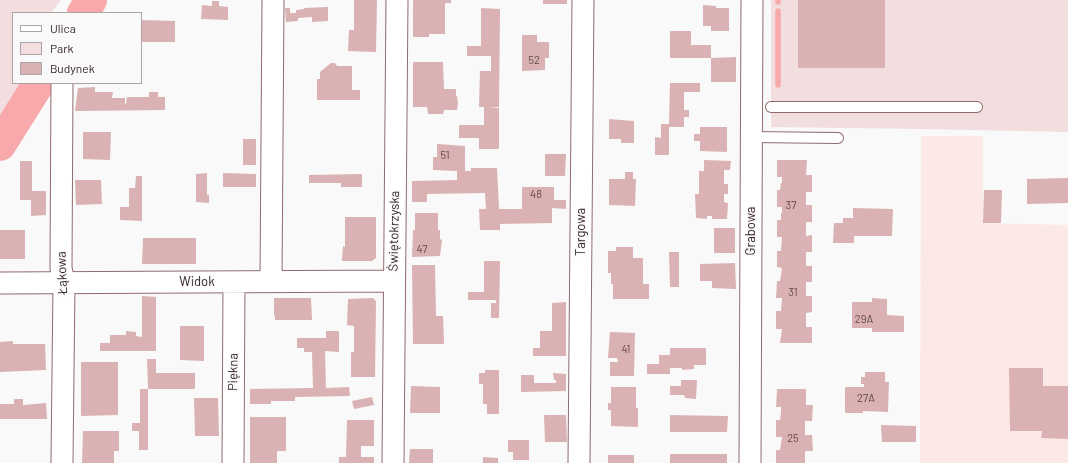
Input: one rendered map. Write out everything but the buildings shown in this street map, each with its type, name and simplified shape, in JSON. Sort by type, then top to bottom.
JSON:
[{"type":"street","points":[[271,281],[273,0]]},
{"type":"street","name":"Świętokrzyska","points":[[393,463],[397,0]]},
{"type":"street","name":"Targowa","points":[[579,463],[583,0]]},
{"type":"street","name":"Grabowa","points":[[750,463],[752,0]]},
{"type":"street","name":"Łąkowa","points":[[62,84],[61,268],[64,282],[62,463]]},
{"type":"street","name":"Widok","points":[[0,282],[394,281]]},
{"type":"street","name":"Piękna","points":[[233,463],[234,282]]},
{"type":"lane","points":[[771,106],[978,107]]},
{"type":"lane","points":[[751,136],[838,138]]},
{"type":"shaded area","points":[[921,136],[983,136],[983,223],[1068,225],[1068,463],[920,463]]},
{"type":"green space","points":[[0,0],[61,0],[52,12],[12,12],[12,84],[23,84],[0,122]]},
{"type":"green space","points":[[771,0],[1068,0],[1068,132],[771,127]]},
{"type":"waterway","points":[[84,12],[91,0]]},
{"type":"waterway","points":[[778,11],[778,85]]},
{"type":"waterway","points":[[0,145],[38,84]]}]
